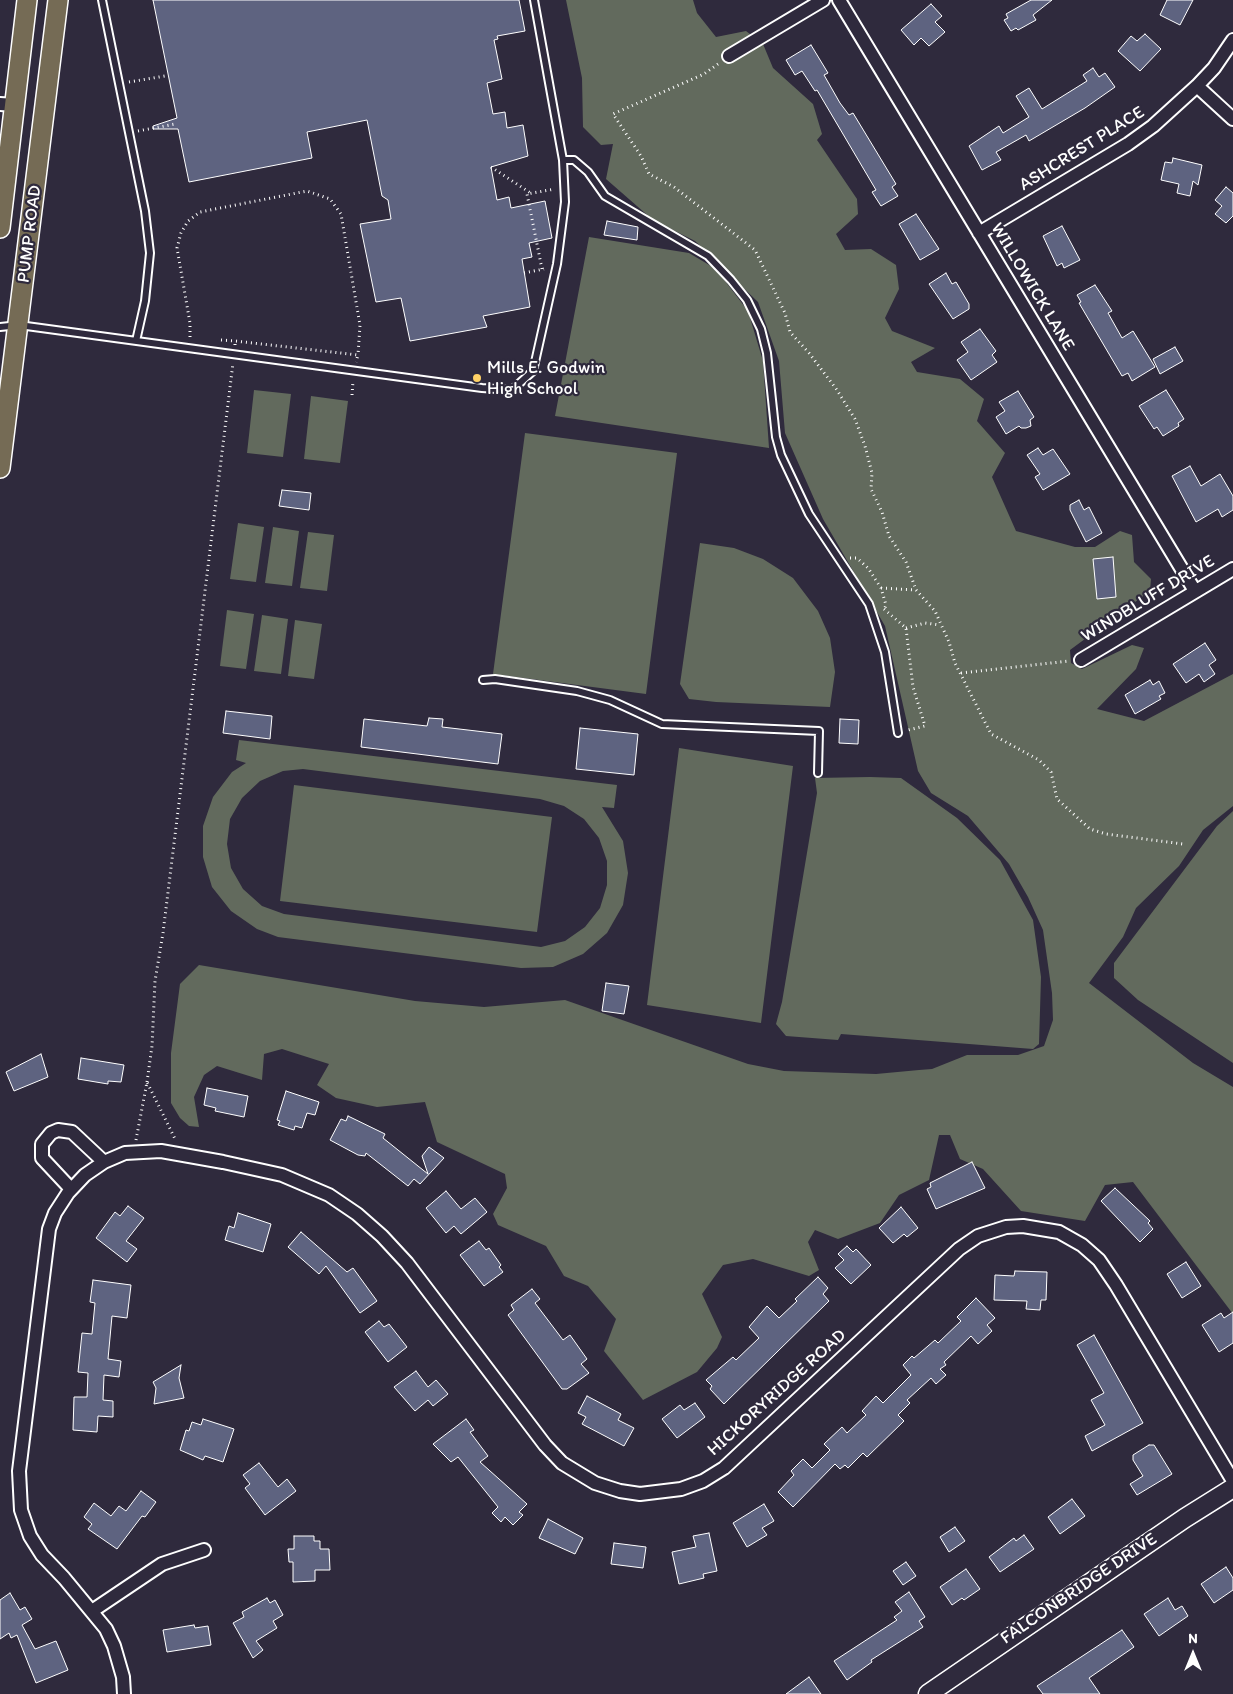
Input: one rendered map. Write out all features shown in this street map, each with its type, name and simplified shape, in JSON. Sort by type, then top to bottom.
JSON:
[{"type":"main road","name":"PUMP ROAD","points":[[0,228],[7,104],[27,0]]},
{"type":"main road","name":"PUMP ROAD","points":[[0,468],[58,0]]},
{"type":"street","points":[[729,56],[823,0]]},
{"type":"street","name":"WILLOWICK LANE","points":[[839,0],[1195,591]]},
{"type":"street","name":"ASHCREST PLACE","points":[[979,233],[1128,144],[1153,126],[1214,68],[1233,40]]},
{"type":"street","points":[[1197,86],[1233,119]]},
{"type":"street","name":"WINDBLUFF DRIVE","points":[[1081,660],[1233,569]]},
{"type":"street","points":[[72,1189],[42,1158],[41,1151],[46,1138],[58,1130],[72,1132],[104,1162]]},
{"type":"street","name":"HICKORYRIDGE ROAD","points":[[124,1694],[123,1677],[114,1646],[106,1629],[42,1555],[30,1536],[21,1510],[19,1471],[46,1248],[55,1213],[72,1189],[86,1175],[104,1162],[133,1152],[150,1150],[182,1154],[282,1176],[329,1195],[357,1214],[382,1236],[407,1263],[544,1445],[567,1466],[605,1487],[640,1494],[661,1493],[681,1489],[703,1481],[724,1468],[959,1249],[989,1232],[1023,1226],[1059,1232],[1082,1245],[1099,1260],[1116,1284],[1233,1481]]},
{"type":"street","name":"FALCONBRIDGE DRIVE","points":[[928,1694],[1185,1518],[1233,1488]]},
{"type":"street","points":[[92,1611],[162,1564],[204,1550]]},
{"type":"lane","points":[[102,0],[145,211],[150,253],[145,301],[136,341]]},
{"type":"lane","points":[[0,327],[19,325],[482,388],[512,390],[533,371],[557,267],[565,202],[563,160],[534,0]]},
{"type":"lane","points":[[563,160],[574,160],[588,172],[605,196],[708,256],[747,300],[761,329],[767,353],[776,437],[781,455],[809,514],[869,604],[884,652],[898,733]]},
{"type":"lane","points":[[483,680],[495,679],[577,691],[610,700],[662,724],[819,731],[818,773]]},
{"type":"path","points":[[729,56],[704,74],[613,114],[641,156],[649,174],[674,187],[755,250],[785,313],[790,332],[809,353],[837,390],[855,419],[872,473],[871,489],[882,512],[889,536],[906,562],[916,590],[935,611],[961,673],[991,734],[1039,760],[1051,772],[1057,799],[1090,829],[1106,834],[1182,844]]},
{"type":"path","points":[[128,82],[165,76]]},
{"type":"path","points":[[138,131],[175,124]]},
{"type":"path","points":[[490,166],[532,194]]},
{"type":"path","points":[[542,269],[527,194],[564,187]]},
{"type":"path","points":[[190,337],[190,323],[177,248],[181,233],[188,220],[200,212],[307,191],[330,199],[340,214],[360,325],[352,395]]},
{"type":"path","points":[[524,273],[557,267]]},
{"type":"path","points":[[133,1152],[152,1046],[155,981],[164,923],[235,341],[358,355]]},
{"type":"path","points":[[840,558],[857,558],[868,568],[880,588],[886,606],[876,623]]},
{"type":"path","points":[[880,588],[916,590]]},
{"type":"path","points":[[884,609],[906,628],[913,687],[925,726],[898,733]]},
{"type":"path","points":[[906,628],[925,623],[940,625]]},
{"type":"path","points":[[961,673],[1081,660]]},
{"type":"path","points":[[147,1082],[182,1154]]},
{"type":"green space","points":[[566,0],[693,0],[697,13],[716,37],[746,31],[763,44],[773,68],[813,104],[822,134],[817,140],[857,199],[858,214],[836,234],[845,250],[871,249],[896,265],[899,289],[885,318],[892,331],[935,348],[911,362],[917,372],[960,379],[984,399],[977,421],[1005,453],[992,477],[1016,531],[1075,547],[1095,547],[1120,531],[1132,535],[1134,562],[1151,579],[1150,591],[1070,650],[1071,663],[1082,669],[1132,645],[1144,648],[1136,669],[1097,709],[1144,721],[1233,674],[1233,806],[1203,830],[1179,866],[1136,908],[1123,937],[1089,983],[1193,1063],[1233,1087],[1233,1314],[1133,1182],[1105,1185],[1085,1221],[1021,1211],[983,1169],[960,1159],[950,1135],[939,1135],[929,1180],[899,1195],[880,1223],[838,1239],[815,1230],[808,1242],[819,1270],[809,1276],[753,1259],[723,1265],[702,1294],[722,1337],[717,1348],[697,1372],[643,1400],[604,1351],[616,1319],[588,1286],[564,1276],[546,1246],[498,1225],[493,1214],[507,1188],[505,1174],[437,1142],[425,1102],[377,1107],[336,1098],[317,1085],[329,1064],[282,1049],[264,1054],[262,1080],[217,1066],[204,1075],[194,1097],[199,1127],[189,1126],[180,1118],[171,1103],[171,1053],[180,984],[199,965],[415,1001],[484,1007],[565,1000],[748,1064],[784,1071],[876,1074],[932,1069],[967,1055],[1018,1055],[1044,1046],[1053,1020],[1052,993],[1043,930],[1028,897],[1009,864],[968,816],[931,793],[918,771],[885,626],[823,519],[785,433],[779,361],[758,302],[695,241],[653,220],[606,179],[613,144],[601,145],[583,127],[582,78]]},
{"type":"green space","points":[[589,237],[689,253],[716,269],[748,311],[763,361],[769,448],[555,416]]},
{"type":"green space","points":[[254,390],[291,394],[283,457],[247,453]]},
{"type":"green space","points":[[311,396],[348,401],[340,463],[304,459]]},
{"type":"green space","points":[[525,433],[677,453],[646,694],[493,674]]},
{"type":"green space","points":[[238,523],[264,527],[256,582],[230,579]]},
{"type":"green space","points":[[273,527],[299,531],[292,586],[265,583]]},
{"type":"green space","points":[[308,532],[334,535],[327,591],[300,588]]},
{"type":"green space","points":[[700,543],[734,548],[763,559],[793,578],[818,611],[830,638],[835,672],[830,707],[689,699],[680,684]]},
{"type":"green space","points":[[227,610],[254,614],[246,669],[220,666]]},
{"type":"green space","points":[[262,615],[288,619],[281,674],[254,671]]},
{"type":"green space","points":[[295,620],[322,624],[314,679],[288,676]]},
{"type":"green space","points":[[239,740],[617,785],[614,808],[602,807],[623,841],[628,873],[623,905],[607,933],[583,954],[553,967],[521,968],[278,937],[257,929],[231,911],[212,887],[203,857],[203,826],[213,797],[232,772],[246,763],[236,760]],"holes":[[[303,769],[540,799],[564,806],[584,819],[599,838],[607,861],[607,885],[600,908],[585,927],[565,941],[541,947],[284,914],[262,906],[243,889],[231,868],[227,844],[230,819],[242,798],[260,781],[283,771]]]},
{"type":"green space","points":[[679,748],[793,766],[761,1023],[647,1005]]},
{"type":"green space","points":[[815,778],[901,778],[957,818],[1000,860],[1033,920],[1041,977],[1039,1044],[1033,1049],[841,1034],[838,1040],[786,1036],[776,1024],[782,1002],[817,793]]},
{"type":"green space","points":[[294,785],[552,817],[537,932],[280,901]]},
{"type":"green space","points":[[1233,811],[1233,1063],[1138,1000],[1114,978],[1114,963],[1217,826]]},
{"type":"building","points":[[153,0],[519,0],[525,31],[497,36],[498,39],[494,40],[502,79],[487,83],[493,114],[505,112],[507,128],[523,125],[528,156],[491,167],[497,200],[509,197],[511,208],[545,201],[552,238],[529,243],[532,257],[522,259],[530,307],[483,316],[487,327],[410,341],[401,298],[376,302],[360,224],[391,219],[388,200],[382,196],[367,120],[307,132],[312,158],[189,182],[178,129],[153,129],[153,126],[177,118]]},
{"type":"building","points":[[1031,0],[1052,0],[1033,15],[1036,20],[1018,30],[1016,28],[1011,31],[1004,20],[1008,18],[1006,14]]},
{"type":"building","points":[[1167,0],[1193,0],[1180,25],[1160,15]]},
{"type":"building","points":[[931,4],[942,16],[935,22],[945,32],[929,46],[921,38],[914,45],[901,30]]},
{"type":"building","points":[[1145,34],[1161,49],[1140,71],[1118,51],[1131,36],[1137,41]]},
{"type":"building","points":[[811,45],[828,73],[824,75],[840,103],[849,115],[853,113],[896,184],[892,187],[898,196],[881,206],[872,192],[876,190],[817,90],[815,91],[802,71],[795,75],[786,60]]},
{"type":"building","points":[[1093,68],[1099,77],[1105,73],[1115,87],[1085,108],[1029,141],[1026,135],[996,152],[1001,160],[982,170],[969,146],[999,126],[1003,133],[1029,117],[1016,96],[1029,88],[1042,109],[1087,81],[1083,75]]},
{"type":"building","points":[[1173,158],[1202,165],[1198,185],[1193,181],[1190,196],[1177,193],[1179,184],[1161,180],[1165,162],[1172,163]]},
{"type":"building","points":[[1226,187],[1233,193],[1233,216],[1226,223],[1215,214],[1222,206],[1215,200]]},
{"type":"building","points":[[916,214],[939,249],[920,260],[899,224]]},
{"type":"building","points":[[607,221],[638,227],[637,240],[604,235]]},
{"type":"building","points":[[1062,226],[1080,260],[1064,268],[1062,263],[1057,266],[1043,236]]},
{"type":"building","points":[[946,273],[952,284],[956,282],[969,304],[969,309],[953,319],[929,284]]},
{"type":"building","points":[[1095,285],[1112,311],[1108,313],[1122,338],[1133,331],[1155,367],[1132,381],[1128,373],[1122,376],[1079,303],[1081,302],[1077,295]]},
{"type":"building","points":[[980,329],[996,351],[992,355],[997,362],[971,380],[957,360],[968,352],[961,342]]},
{"type":"building","points":[[1175,347],[1183,361],[1160,374],[1153,359]]},
{"type":"building","points":[[1166,390],[1184,419],[1178,423],[1179,426],[1163,436],[1157,427],[1154,429],[1139,406]]},
{"type":"building","points":[[1018,391],[1034,417],[1030,420],[1031,426],[1021,428],[1019,426],[1006,434],[996,417],[1005,411],[999,402]]},
{"type":"building","points":[[1038,448],[1043,455],[1053,449],[1070,474],[1043,490],[1035,477],[1040,474],[1027,455]]},
{"type":"building","points":[[1190,466],[1201,486],[1220,474],[1233,496],[1233,510],[1222,517],[1218,509],[1196,522],[1172,476]]},
{"type":"building","points":[[282,490],[311,493],[309,510],[279,506]]},
{"type":"building","points":[[1079,500],[1084,510],[1089,507],[1102,533],[1086,542],[1070,510],[1070,505]]},
{"type":"building","points":[[1113,557],[1116,597],[1097,599],[1093,559]]},
{"type":"building","points":[[1205,643],[1216,660],[1209,665],[1215,674],[1204,682],[1199,674],[1186,683],[1173,664]]},
{"type":"building","points":[[1150,680],[1153,685],[1159,681],[1165,693],[1159,696],[1161,699],[1135,714],[1125,695]]},
{"type":"building","points":[[226,711],[272,716],[270,739],[223,733]]},
{"type":"building","points":[[429,718],[443,719],[442,727],[502,734],[498,764],[361,747],[364,719],[427,726]]},
{"type":"building","points":[[840,719],[859,720],[858,744],[839,743]]},
{"type":"building","points":[[580,728],[638,734],[634,775],[576,769]]},
{"type":"building","points":[[606,983],[629,986],[624,1014],[602,1011]]},
{"type":"building","points":[[41,1054],[48,1077],[14,1091],[6,1072]]},
{"type":"building","points":[[81,1058],[124,1065],[121,1082],[108,1081],[108,1084],[78,1079]]},
{"type":"building","points":[[207,1088],[248,1096],[244,1117],[215,1111],[216,1108],[204,1105]]},
{"type":"building","points":[[286,1091],[319,1102],[315,1115],[307,1113],[302,1128],[295,1126],[294,1130],[278,1125],[280,1121],[277,1120]]},
{"type":"building","points":[[348,1116],[385,1134],[383,1138],[428,1174],[422,1156],[429,1147],[444,1158],[420,1184],[414,1179],[408,1186],[366,1153],[365,1156],[358,1155],[330,1140],[341,1119],[346,1121]]},
{"type":"building","points":[[972,1162],[985,1188],[936,1209],[927,1189],[931,1187],[930,1183]]},
{"type":"building","points":[[1115,1188],[1150,1221],[1148,1223],[1153,1229],[1140,1242],[1101,1201]]},
{"type":"building","points":[[446,1191],[461,1209],[475,1198],[487,1212],[461,1234],[454,1226],[446,1233],[426,1208]]},
{"type":"building","points":[[128,1206],[144,1218],[126,1241],[137,1249],[127,1262],[96,1238],[115,1212],[120,1216]]},
{"type":"building","points":[[901,1207],[918,1228],[907,1237],[904,1234],[893,1243],[879,1228]]},
{"type":"building","points":[[238,1213],[271,1224],[263,1252],[225,1240],[229,1226],[234,1228]]},
{"type":"building","points":[[301,1232],[347,1272],[353,1268],[377,1301],[360,1313],[326,1266],[319,1274],[288,1247]]},
{"type":"building","points":[[479,1241],[486,1250],[489,1248],[501,1265],[499,1267],[503,1272],[484,1286],[460,1255]]},
{"type":"building","points":[[847,1246],[853,1252],[856,1249],[871,1265],[851,1284],[835,1268],[844,1260],[838,1254]]},
{"type":"building","points":[[1186,1262],[1201,1286],[1182,1298],[1167,1274]]},
{"type":"building","points":[[1015,1271],[1047,1272],[1046,1300],[1041,1300],[1040,1310],[1026,1309],[1027,1301],[994,1300],[995,1275],[1014,1276]]},
{"type":"building","points":[[818,1277],[828,1288],[823,1294],[829,1301],[724,1404],[710,1389],[712,1386],[706,1380],[733,1357],[736,1360],[759,1338],[749,1327],[767,1306],[779,1318],[797,1301],[795,1299]]},
{"type":"building","points":[[93,1280],[131,1285],[127,1318],[112,1316],[108,1359],[121,1361],[119,1377],[104,1375],[103,1400],[113,1401],[113,1417],[98,1416],[97,1432],[73,1430],[74,1397],[87,1397],[88,1373],[78,1372],[82,1333],[92,1334],[95,1303],[90,1302]]},
{"type":"building","points":[[532,1289],[540,1299],[535,1303],[563,1340],[570,1335],[587,1359],[581,1364],[589,1373],[567,1389],[562,1389],[508,1315],[514,1310],[511,1305]]},
{"type":"building","points":[[976,1298],[995,1318],[987,1325],[992,1331],[978,1344],[971,1336],[944,1362],[946,1365],[940,1369],[946,1375],[936,1384],[931,1378],[907,1400],[910,1403],[898,1415],[904,1421],[867,1457],[863,1453],[848,1468],[845,1465],[840,1469],[835,1464],[793,1507],[778,1492],[794,1475],[791,1471],[803,1459],[812,1468],[830,1450],[824,1444],[842,1427],[847,1433],[866,1415],[862,1411],[876,1396],[883,1403],[911,1375],[903,1365],[912,1356],[914,1358],[935,1340],[938,1343],[961,1321],[957,1317]]},
{"type":"building","points":[[1233,1312],[1233,1343],[1219,1352],[1202,1325],[1221,1313],[1224,1318]]},
{"type":"building","points":[[379,1321],[384,1327],[389,1324],[407,1347],[388,1362],[365,1332]]},
{"type":"building","points":[[1094,1335],[1143,1423],[1092,1451],[1085,1436],[1105,1425],[1091,1400],[1104,1393],[1077,1345]]},
{"type":"building","points":[[181,1365],[179,1378],[184,1398],[154,1404],[156,1388],[153,1382]]},
{"type":"building","points":[[416,1371],[428,1387],[436,1380],[448,1394],[433,1406],[428,1400],[415,1411],[394,1387]]},
{"type":"building","points":[[587,1396],[621,1414],[618,1420],[634,1428],[624,1446],[582,1424],[586,1417],[578,1413]]},
{"type":"building","points":[[695,1403],[705,1417],[677,1438],[662,1419],[680,1405],[684,1410]]},
{"type":"building","points":[[203,1419],[234,1429],[223,1462],[205,1456],[203,1460],[180,1450],[186,1430],[189,1431],[192,1422],[201,1425]]},
{"type":"building","points":[[466,1419],[474,1430],[470,1432],[488,1456],[480,1462],[527,1504],[519,1512],[523,1515],[513,1525],[505,1517],[501,1522],[492,1513],[498,1507],[458,1457],[451,1462],[433,1444]]},
{"type":"building","points":[[1149,1445],[1154,1445],[1172,1474],[1137,1495],[1130,1484],[1143,1476],[1133,1460],[1133,1455]]},
{"type":"building","points":[[259,1463],[278,1487],[287,1479],[296,1491],[265,1515],[245,1488],[250,1484],[243,1475]]},
{"type":"building","points":[[141,1491],[156,1502],[145,1517],[142,1516],[117,1549],[88,1529],[92,1524],[84,1517],[94,1503],[111,1516],[119,1506],[126,1511]]},
{"type":"building","points":[[1072,1499],[1085,1516],[1060,1534],[1048,1517]]},
{"type":"building","points":[[764,1504],[774,1521],[762,1528],[767,1535],[747,1547],[733,1523]]},
{"type":"building","points":[[548,1519],[583,1538],[575,1554],[539,1538]]},
{"type":"building","points":[[955,1527],[965,1541],[949,1552],[940,1537]]},
{"type":"building","points":[[709,1533],[717,1571],[703,1574],[704,1578],[679,1584],[672,1552],[696,1547],[693,1536]]},
{"type":"building","points":[[1024,1535],[1034,1549],[1000,1572],[989,1557],[1014,1538],[1016,1541]]},
{"type":"building","points":[[294,1536],[314,1536],[314,1541],[320,1541],[320,1549],[329,1549],[330,1570],[315,1570],[315,1581],[293,1582],[293,1562],[289,1562],[288,1549],[294,1549]]},
{"type":"building","points":[[614,1543],[646,1547],[643,1568],[611,1564]]},
{"type":"building","points":[[906,1562],[916,1576],[903,1585],[893,1571]]},
{"type":"building","points":[[1226,1567],[1233,1578],[1233,1590],[1214,1603],[1201,1584]]},
{"type":"building","points":[[966,1569],[980,1589],[964,1600],[962,1598],[952,1605],[940,1587]]},
{"type":"building","points":[[909,1592],[925,1617],[919,1621],[923,1627],[871,1660],[872,1662],[847,1680],[834,1661],[897,1620],[894,1617],[902,1611],[895,1602]]},
{"type":"building","points":[[10,1593],[20,1610],[25,1607],[32,1619],[22,1625],[35,1649],[56,1641],[68,1670],[36,1683],[17,1635],[11,1638],[9,1633],[0,1639],[0,1600]]},
{"type":"building","points":[[267,1598],[270,1603],[275,1600],[283,1615],[273,1621],[277,1628],[256,1641],[263,1650],[253,1658],[233,1623],[244,1617],[242,1612]]},
{"type":"building","points":[[1168,1598],[1175,1610],[1182,1606],[1188,1616],[1159,1636],[1144,1614]]},
{"type":"building","points":[[194,1625],[195,1628],[208,1626],[211,1645],[167,1652],[163,1630]]},
{"type":"building","points":[[1122,1630],[1134,1647],[1089,1678],[1100,1694],[1043,1694],[1037,1686]]},
{"type":"building","points":[[809,1677],[821,1694],[786,1694]]},
{"type":"place","name":"Mills E. Godwin High School","points":[[477,378]]}]
